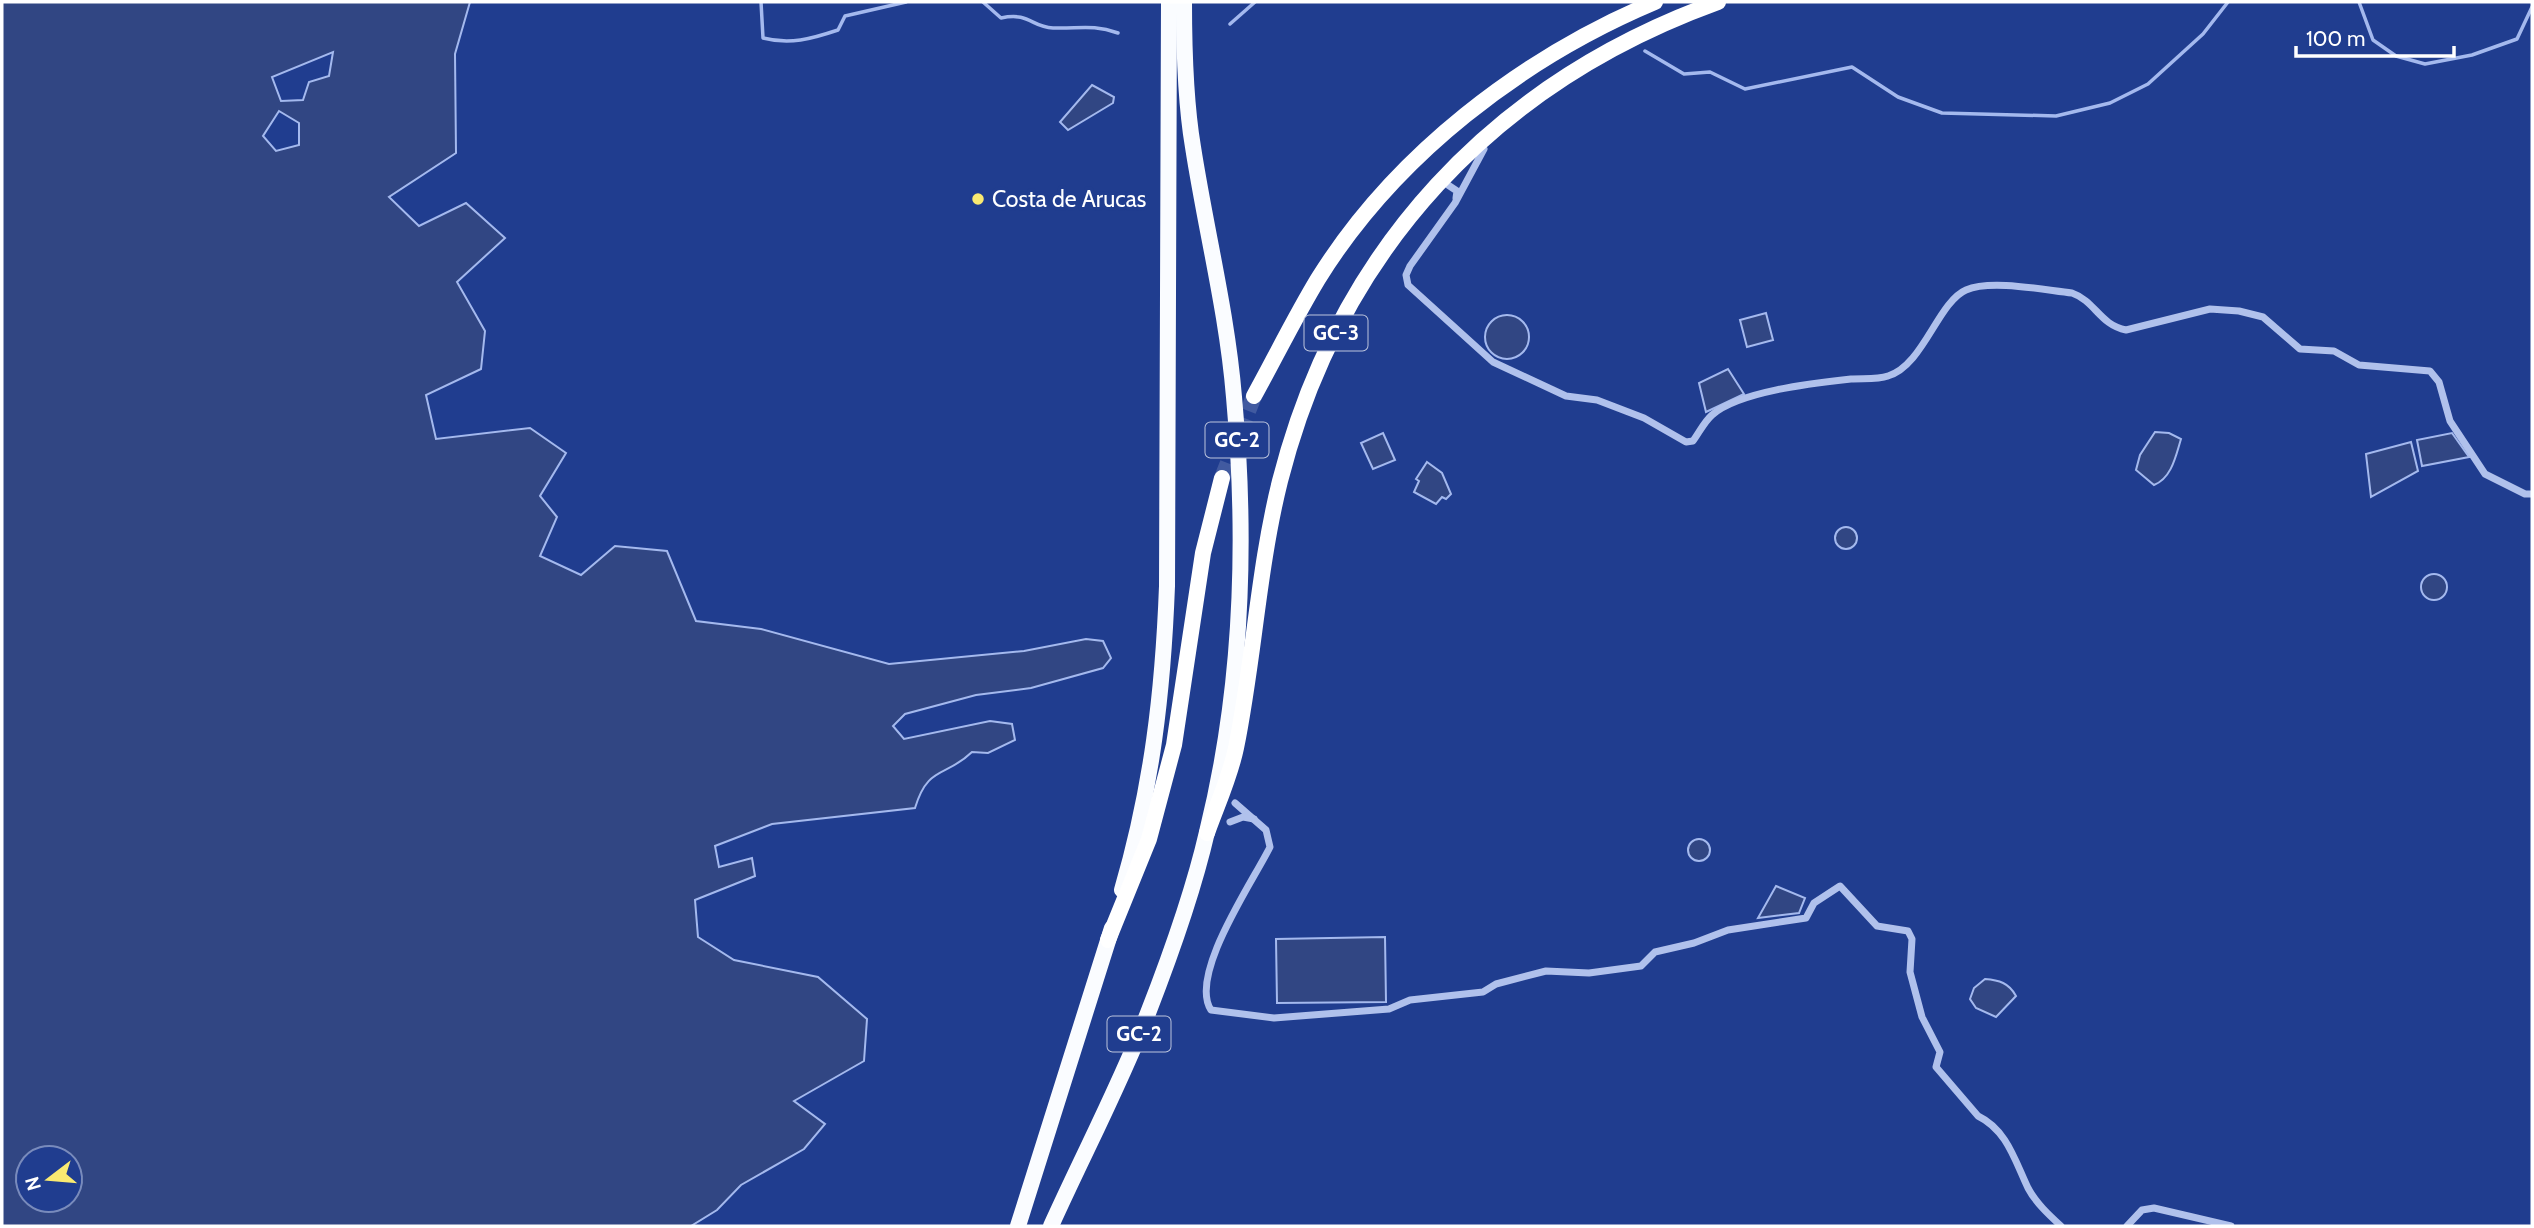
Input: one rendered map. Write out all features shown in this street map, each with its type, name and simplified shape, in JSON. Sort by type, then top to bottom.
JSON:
[{"type":"highway","name":"GC-2","points":[[1051,1226],[1147,1015],[1169,957],[1207,833],[1226,738],[1241,540],[1234,397],[1222,295],[1192,145],[1180,2]]},
{"type":"highway","name":"GC-2","points":[[1017,1226],[1108,940],[1140,827],[1151,773],[1164,666],[1180,2]]},
{"type":"highway","name":"GC-3","points":[[1254,396],[1319,278],[1371,208],[1426,150],[1483,102],[1525,72],[1578,38],[1655,2]]},
{"type":"highway","name":"GC-3","points":[[1207,833],[1236,750],[1259,579],[1280,480],[1317,372],[1350,303],[1392,238],[1422,201],[1495,129],[1544,89],[1588,60],[1673,18],[1718,2]]},
{"type":"highway","points":[[1448,185],[1485,149],[1550,95],[1673,18]]},
{"type":"highway","points":[[1108,940],[1149,839],[1174,745],[1203,553],[1222,478]]},
{"type":"street","points":[[1485,149],[1455,202],[1410,266],[1406,275],[1408,285],[1493,362],[1566,396],[1597,400],[1644,418],[1686,442],[1693,441],[1712,415],[1742,400],[1794,386],[1888,377],[1902,368],[1933,332],[1954,299],[1965,290],[1989,285],[2072,292],[2084,297],[2112,327],[2126,330],[2210,309],[2239,311],[2263,317],[2300,349],[2334,351],[2359,365],[2430,371],[2439,382],[2450,421],[2485,474],[2525,494],[2532,494]]},
{"type":"street","points":[[1448,185],[1457,191],[1455,202]]},
{"type":"street","points":[[1235,803],[1266,830],[1270,847],[1230,916],[1217,947],[1206,988],[1206,1002],[1211,1010],[1231,1014],[1274,1018],[1389,1009],[1410,1000],[1483,992],[1496,984],[1546,971],[1589,973],[1641,966],[1655,951],[1694,943],[1728,930],[1806,918],[1814,903],[1840,886],[1877,926],[1908,931],[1912,940],[1910,972],[1916,995],[1922,1017],[1940,1052],[1936,1067],[1978,1116],[2005,1139],[2029,1190],[2061,1226]]},
{"type":"street","points":[[1230,822],[1243,817],[1255,819]]},
{"type":"street","points":[[2127,1226],[2142,1210],[2154,1208],[2231,1226]]},
{"type":"water","points":[[2,2],[470,2],[455,54],[456,153],[389,197],[419,226],[466,203],[505,238],[457,282],[485,331],[481,369],[426,395],[436,439],[530,428],[566,453],[540,496],[557,517],[540,556],[581,575],[615,546],[667,551],[696,621],[761,629],[889,664],[1024,651],[1086,639],[1103,641],[1111,658],[1103,668],[1031,688],[976,695],[905,714],[893,726],[904,739],[990,721],[1012,724],[1015,740],[988,753],[972,752],[932,778],[920,794],[915,808],[772,824],[715,846],[719,867],[752,858],[755,876],[695,900],[698,937],[734,960],[818,977],[867,1019],[864,1061],[794,1101],[825,1124],[804,1149],[741,1185],[717,1210],[691,1226],[2,1226]],"holes":[[[333,52],[329,76],[309,82],[303,100],[281,101],[272,77]],[[279,111],[299,123],[299,145],[276,151],[263,136]]]},
{"type":"water","points":[[1092,85],[1114,97],[1113,103],[1068,130],[1060,122]]},
{"type":"water","points":[[1766,313],[1773,340],[1747,347],[1740,320]]},
{"type":"water","points":[[1507,315],[1523,321],[1529,337],[1523,353],[1507,359],[1491,353],[1485,337],[1491,321]]},
{"type":"water","points":[[1728,369],[1744,394],[1706,412],[1699,383]]},
{"type":"water","points":[[2155,432],[2169,433],[2181,439],[2169,472],[2154,485],[2136,470],[2140,455]]},
{"type":"water","points":[[1383,433],[1395,460],[1373,469],[1361,443]]},
{"type":"water","points":[[2452,433],[2469,457],[2422,466],[2417,440]]},
{"type":"water","points":[[2411,442],[2418,471],[2371,497],[2366,454]]},
{"type":"water","points":[[1427,462],[1442,473],[1451,494],[1446,499],[1442,497],[1436,504],[1414,492],[1419,481],[1416,479]]},
{"type":"water","points":[[1846,527],[1854,530],[1857,538],[1854,546],[1846,549],[1838,546],[1835,538],[1838,530]]},
{"type":"water","points":[[2434,574],[2443,578],[2447,587],[2443,596],[2434,600],[2425,596],[2421,587],[2425,578]]},
{"type":"water","points":[[1699,839],[1709,846],[1710,850],[1703,860],[1699,861],[1689,854],[1688,850],[1695,840]]},
{"type":"water","points":[[1776,886],[1805,898],[1799,913],[1758,918]]},
{"type":"water","points":[[1385,937],[1386,1002],[1277,1003],[1276,939]]},
{"type":"water","points":[[1985,979],[2003,983],[2016,996],[1996,1017],[1976,1008],[1970,999],[1974,988]]},
{"type":"waterway","points":[[761,2],[763,38],[782,41],[800,40],[838,30],[845,16],[906,2]]},
{"type":"waterway","points":[[983,2],[1001,18],[1024,18],[1053,28],[1093,28],[1118,33]]},
{"type":"waterway","points":[[1230,24],[1255,2]]},
{"type":"waterway","points":[[1645,51],[1684,74],[1710,72],[1745,89],[1852,67],[1898,97],[1942,113],[2056,116],[2110,103],[2148,84],[2203,34],[2228,2]]},
{"type":"waterway","points":[[2359,2],[2373,40],[2396,56],[2425,64],[2472,55],[2517,39],[2532,7]]},
{"type":"tunnel","points":[[1222,478],[1254,396]]},
{"type":"place","name":"Costa de Arucas","points":[[978,199]]}]
